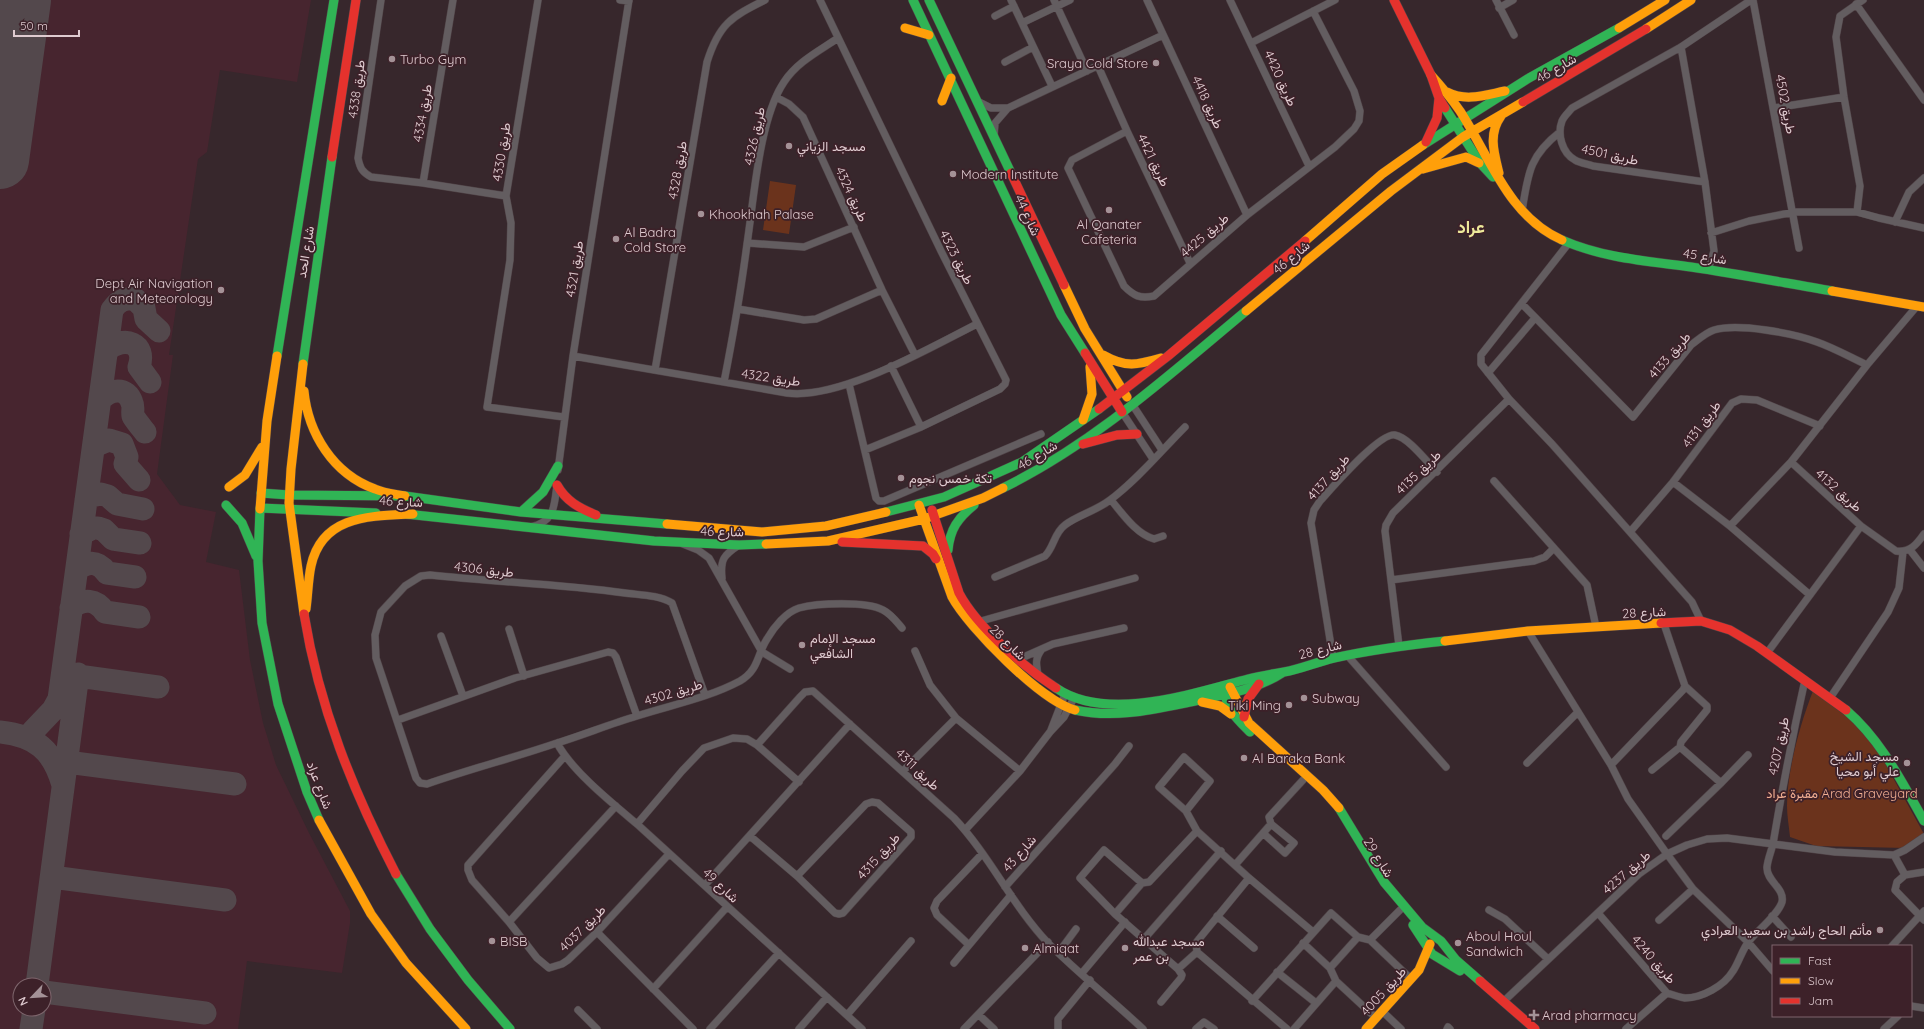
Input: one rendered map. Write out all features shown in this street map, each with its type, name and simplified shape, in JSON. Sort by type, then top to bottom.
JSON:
[{"type":"main road","name":"شارع الحد","points":[[260,508],[265,441],[334,0]]},
{"type":"main road","name":"شارع الحد","points":[[290,509],[289,496],[303,350],[356,0]]},
{"type":"main road","name":"شارع 44","points":[[913,0],[951,78],[1061,315],[1122,412]]},
{"type":"main road","name":"شارع 44","points":[[929,0],[1074,308],[1132,404]]},
{"type":"main road","points":[[1394,0],[1431,75],[1439,98],[1437,118],[1426,142]]},
{"type":"main road","name":"شارع 46","points":[[261,493],[289,496],[405,496],[521,512],[762,532],[826,526],[929,502],[976,484],[1022,462],[1082,422],[1114,399],[1168,356],[1382,174],[1426,142],[1511,90],[1666,0]]},
{"type":"main road","name":"شارع 46","points":[[260,508],[413,514],[528,528],[682,543],[739,545],[828,541],[924,520],[983,498],[1030,475],[1078,446],[1171,374],[1415,171],[1472,131],[1619,46],[1691,0]]},
{"type":"main road","points":[[905,28],[929,35]]},
{"type":"main road","name":"شارع 45","points":[[1431,75],[1447,92],[1464,118],[1502,185]]},
{"type":"main road","points":[[942,101],[951,78]]},
{"type":"main road","points":[[1447,92],[1465,98],[1511,90]]},
{"type":"main road","name":"شارع 45","points":[[1439,98],[1480,163],[1502,185],[1522,211],[1537,225],[1568,244],[1600,254],[1708,270],[1921,307]]},
{"type":"main road","points":[[1502,185],[1494,150],[1493,126],[1507,110]]},
{"type":"main road","points":[[1415,171],[1461,158],[1471,158],[1480,163]]},
{"type":"main road","points":[[303,350],[304,400],[312,429],[327,454],[349,476],[371,488],[405,496]]},
{"type":"main road","points":[[1100,352],[1114,362],[1128,366],[1142,364],[1168,356]]},
{"type":"main road","points":[[1082,422],[1092,401],[1093,393],[1093,382],[1088,359]]},
{"type":"main road","points":[[1078,446],[1120,433],[1127,432],[1137,434]]},
{"type":"main road","points":[[230,487],[241,481],[249,472],[265,441]]},
{"type":"main road","points":[[521,512],[533,503],[547,488],[558,466]]},
{"type":"main road","points":[[557,485],[564,498],[572,505],[607,519]]},
{"type":"main road","points":[[948,558],[949,535],[957,518],[983,498]]},
{"type":"main road","name":"شارع 28","points":[[929,502],[935,516],[959,593],[965,604],[981,622],[1038,675],[1065,694],[1074,698],[1093,702],[1118,704],[1143,703],[1258,684],[1268,681],[1284,672]]},
{"type":"main road","points":[[226,505],[247,533],[258,561]]},
{"type":"main road","name":"شارع 28","points":[[919,505],[952,598],[966,619],[1033,684],[1060,705],[1068,709],[1092,714],[1118,715],[1190,702],[1266,674],[1284,672],[1347,655],[1399,646],[1528,631],[1701,621],[1726,627],[1767,653],[1852,714],[1877,744],[1924,820]]},
{"type":"main road","name":"شارع عراد","points":[[260,508],[258,561],[262,623],[278,704],[307,792],[325,832],[371,914],[406,963],[466,1029]]},
{"type":"main road","points":[[290,509],[305,622],[318,680],[342,757],[380,845],[406,894],[435,939],[483,1001],[510,1029]]},
{"type":"main road","points":[[305,622],[311,565],[316,551],[330,531],[341,523],[363,516],[413,514]]},
{"type":"main road","points":[[828,541],[923,546],[933,554],[944,577]]},
{"type":"main road","points":[[1190,702],[1216,704],[1240,717],[1248,699],[1258,684]]},
{"type":"main road","name":"شارع 29","points":[[1228,688],[1240,717],[1334,811],[1371,870],[1400,910],[1418,931],[1428,948],[1438,958],[1455,967],[1535,1029]]},
{"type":"main road","name":"شارع 29","points":[[1240,717],[1330,797],[1348,821],[1376,870],[1393,894],[1422,927],[1438,938],[1456,960],[1528,1029]]},
{"type":"main road","name":"طريق 4005","points":[[1419,970],[1428,948],[1438,938]]},
{"type":"main road","name":"طريق 4005","points":[[1366,1029],[1419,970],[1438,958],[1446,948]]},
{"type":"street","name":"طريق 4338","points":[[371,177],[361,168],[358,158],[381,0]]},
{"type":"street","name":"طريق 4334","points":[[423,182],[453,0]]},
{"type":"street","name":"طريق 4330","points":[[371,177],[423,182],[506,196],[538,0]]},
{"type":"street","points":[[620,0],[629,1]]},
{"type":"street","name":"طريق 4328","points":[[655,370],[707,62],[716,39],[725,25],[743,11],[765,0]]},
{"type":"street","name":"طريق 4323","points":[[820,0],[977,324],[1005,376],[1005,384],[1000,389],[921,427],[864,450]]},
{"type":"street","points":[[1022,23],[1056,3],[1070,0]]},
{"type":"street","name":"طريق 4418","points":[[1147,0],[1247,215]]},
{"type":"street","name":"طريق 4420","points":[[1230,0],[1309,166]]},
{"type":"street","points":[[1251,43],[1335,0]]},
{"type":"street","points":[[1496,0],[1514,35]]},
{"type":"street","points":[[1499,8],[1513,0]]},
{"type":"street","points":[[1522,211],[1528,174],[1535,158],[1545,144],[1560,132],[1562,119],[1572,108],[1681,47],[1752,0]]},
{"type":"street","name":"طريق 4502","points":[[1752,0],[1794,212],[1799,248]]},
{"type":"street","name":"طريق 4321","points":[[551,514],[557,485],[558,466],[573,356],[629,1]]},
{"type":"street","points":[[1858,212],[1860,186],[1844,97],[1836,37],[1840,16],[1859,2],[1924,100]]},
{"type":"street","points":[[995,16],[1012,3],[1052,86]]},
{"type":"street","points":[[1056,3],[1087,71]]},
{"type":"street","name":"طريق 4425","points":[[1127,131],[1072,160],[1069,163],[1068,168],[1124,286],[1132,295],[1143,298],[1154,296],[1190,263],[1247,215],[1335,147],[1354,129],[1359,121],[1360,111],[1354,91],[1313,11]]},
{"type":"street","points":[[994,138],[995,123],[1008,108],[1163,35]]},
{"type":"street","name":"طريق 4326","points":[[724,382],[738,309],[763,143],[769,113],[784,81],[799,64],[838,38]]},
{"type":"street","points":[[1005,62],[1033,47]]},
{"type":"street","points":[[1681,47],[1705,182],[1714,251],[1712,262],[1708,270]]},
{"type":"street","name":"طريق 4421","points":[[1098,66],[1127,131],[1190,263]]},
{"type":"street","name":"طريق 4324","points":[[776,97],[790,104],[803,117],[882,290],[915,355]]},
{"type":"street","points":[[1774,108],[1844,97]]},
{"type":"street","points":[[977,101],[991,108],[1008,108]]},
{"type":"street","name":"طريق 4501","points":[[1560,132],[1562,143],[1570,156],[1575,160],[1593,166],[1705,182]]},
{"type":"street","points":[[1895,222],[1909,192],[1924,178]]},
{"type":"street","points":[[506,196],[511,223],[512,245],[487,407],[564,418]]},
{"type":"street","points":[[1711,233],[1749,221],[1794,212],[1858,212],[1924,228]]},
{"type":"street","points":[[748,243],[804,247],[854,227]]},
{"type":"street","points":[[1568,244],[1481,355],[1481,364],[1509,399],[1692,602],[1701,621]]},
{"type":"street","points":[[738,309],[804,320],[816,319],[882,290]]},
{"type":"street","name":"طريق 4133","points":[[1522,304],[1633,417],[1691,345],[1702,336],[1714,330],[1747,327],[1783,334],[1816,342],[1867,365]]},
{"type":"street","points":[[1730,526],[1791,462],[1867,365],[1921,307]]},
{"type":"street","points":[[1488,373],[1535,318]]},
{"type":"street","name":"طريق 4322","points":[[573,356],[796,394],[813,393],[849,384],[915,355],[977,324]]},
{"type":"street","points":[[891,366],[921,427]]},
{"type":"street","points":[[849,384],[876,498],[879,501],[884,501],[1041,434]]},
{"type":"street","name":"طريق 4135","points":[[1399,646],[1385,531],[1386,524],[1393,513],[1437,472],[1509,399]]},
{"type":"street","name":"طريق 4131","points":[[1630,532],[1673,482],[1732,403],[1742,399],[1757,400],[1820,426]]},
{"type":"street","points":[[1132,404],[1162,450]]},
{"type":"street","points":[[1122,412],[1153,459]]},
{"type":"street","points":[[995,576],[1041,558],[1048,553],[1058,532],[1064,526],[1096,510],[1111,500],[1185,428]]},
{"type":"street","name":"طريق 4137","points":[[1333,658],[1311,523],[1314,510],[1320,501],[1369,450],[1386,437],[1394,434],[1403,438],[1437,472]]},
{"type":"street","name":"طريق 4132","points":[[1767,653],[1861,526],[1791,462]]},
{"type":"street","points":[[1494,481],[1587,585],[1596,627]]},
{"type":"street","points":[[1673,482],[1730,526],[1810,595]]},
{"type":"street","points":[[1111,500],[1142,533],[1154,539],[1163,536]]},
{"type":"street","points":[[528,528],[543,523],[551,514]]},
{"type":"street","points":[[1861,526],[1896,551],[1906,551],[1924,568]]},
{"type":"street","points":[[1830,698],[1888,612],[1899,588],[1906,551],[1924,534]]},
{"type":"street","points":[[682,543],[707,556],[762,652],[790,669]]},
{"type":"street","points":[[722,580],[722,561],[728,553],[739,545]]},
{"type":"street","points":[[1391,580],[1534,562],[1545,557],[1554,548]]},
{"type":"street","name":"طريق 4306","points":[[416,778],[398,720],[376,658],[374,635],[381,612],[405,586],[421,576],[430,575],[498,583],[597,589],[667,600],[672,603],[705,695]]},
{"type":"street","points":[[981,622],[1135,578]]},
{"type":"street","name":"طريق 4302","points":[[416,778],[420,783],[427,784],[705,695],[742,680],[751,672],[762,652],[766,640],[776,627],[788,614],[799,608],[835,604],[872,606],[891,615],[902,628]]},
{"type":"street","points":[[1652,770],[1680,747],[1681,742],[1707,710],[1707,706],[1704,701],[1685,686],[1664,624]]},
{"type":"street","name":"شارع 28","points":[[1017,656],[1026,656],[1044,647],[1124,628]]},
{"type":"street","points":[[509,629],[524,676]]},
{"type":"street","points":[[1528,631],[1611,765],[1628,800],[1693,889],[1748,942],[1772,970]]},
{"type":"street","points":[[441,636],[463,696]]},
{"type":"street","points":[[1038,675],[1036,663],[1038,655],[1044,647]]},
{"type":"street","points":[[915,651],[930,685],[956,718],[1020,771]]},
{"type":"street","points":[[398,720],[463,696],[524,676],[608,652],[613,653],[616,657],[637,716]]},
{"type":"street","points":[[1347,655],[1446,767]]},
{"type":"street","name":"طريق 4207","points":[[1748,942],[1781,905],[1782,900],[1780,892],[1767,871],[1773,845],[1786,765],[1805,680]]},
{"type":"street","points":[[1611,765],[1683,690],[1685,686]]},
{"type":"street","name":"طريق 4311","points":[[757,745],[800,697],[808,691],[817,693],[904,771],[965,830],[1005,887]]},
{"type":"street","points":[[1050,732],[1065,694]]},
{"type":"street","points":[[965,830],[1020,771],[1050,732],[1064,717],[1074,698]]},
{"type":"street","points":[[1527,763],[1578,712]]},
{"type":"street","points":[[904,771],[956,718]]},
{"type":"street","points":[[704,885],[850,724]]},
{"type":"street","points":[[637,824],[682,771],[704,748],[733,738],[747,739],[757,745],[799,782]]},
{"type":"street","name":"شارع 49","points":[[556,743],[564,757],[616,806],[862,1029]]},
{"type":"street","name":"شارع 43","points":[[1129,746],[1115,764],[1005,887],[1048,942],[1143,1029]]},
{"type":"street","points":[[1680,747],[1721,783]]},
{"type":"street","points":[[1666,836],[1748,755]]},
{"type":"street","name":"طريق 4037","points":[[564,757],[469,862],[468,870],[472,880],[509,922],[537,958],[549,968],[562,964],[597,932],[670,854]]},
{"type":"street","points":[[1186,811],[1210,781],[1184,757],[1159,786],[1186,811],[1197,831],[1249,878],[1313,932]]},
{"type":"street","points":[[1263,833],[1285,853],[1290,848],[1294,842],[1271,824],[1269,817],[1303,780]]},
{"type":"street","name":"طريق 4315","points":[[750,836],[797,876],[835,913],[839,914],[843,913],[912,837],[911,832],[878,802],[866,804],[797,876]]},
{"type":"street","points":[[509,922],[616,806]]},
{"type":"street","points":[[1235,864],[1271,824]]},
{"type":"street","points":[[1115,914],[1142,883],[1149,882],[1197,831]]},
{"type":"street","points":[[1905,875],[1894,855],[1905,850],[1924,836]]},
{"type":"street","name":"طريق 4237","points":[[1502,1003],[1644,870],[1667,854],[1687,845],[1707,839],[1727,838],[1835,852],[1894,855]]},
{"type":"street","points":[[1142,883],[1104,850],[1080,878],[1115,914],[1178,968],[1182,975],[1181,978],[1161,1002]]},
{"type":"street","points":[[1144,939],[1221,852]]},
{"type":"street","points":[[968,944],[937,915],[934,908],[937,901],[982,854]]},
{"type":"street","points":[[1893,945],[1923,915],[1895,890],[1896,882],[1905,875],[1924,872]]},
{"type":"street","points":[[1249,878],[1196,943],[1197,952],[1287,1029]]},
{"type":"street","points":[[1659,920],[1693,889]]},
{"type":"street","points":[[954,963],[968,944],[1011,895]]},
{"type":"street","points":[[653,989],[727,907]]},
{"type":"street","points":[[1370,940],[1400,910]]},
{"type":"street","points":[[1489,910],[1505,919],[1548,959]]},
{"type":"street","points":[[1252,1000],[1331,913],[1358,937],[1370,940],[1411,979]]},
{"type":"street","name":"طريق 4240","points":[[1598,913],[1667,993],[1683,998],[1692,997],[1713,989],[1733,972],[1748,942]]},
{"type":"street","points":[[1217,916],[1254,948]]},
{"type":"street","points":[[1772,916],[1791,937]]},
{"type":"street","points":[[1082,973],[1125,922]]},
{"type":"street","points":[[1059,952],[1076,929]]},
{"type":"street","points":[[597,932],[692,1029]]},
{"type":"street","points":[[1330,968],[1358,937]]},
{"type":"street","points":[[847,1015],[911,941]]},
{"type":"street","points":[[964,1029],[1048,942]]},
{"type":"street","points":[[1303,943],[1330,968],[1336,982],[1401,1029]]},
{"type":"street","points":[[1178,968],[1197,952]]},
{"type":"street","points":[[710,1029],[779,953]]},
{"type":"street","points":[[1277,972],[1316,1003]]},
{"type":"street","points":[[1058,1029],[1058,1019],[1090,980]]},
{"type":"street","points":[[1294,1029],[1336,982]]},
{"type":"street","points":[[1626,1029],[1667,993]]},
{"type":"street","points":[[799,1029],[827,998]]},
{"type":"street","points":[[1912,1005],[1924,1008]]},
{"type":"street","points":[[578,1010],[597,1029]]},
{"type":"street","points":[[979,1015],[994,1029]]},
{"type":"street","points":[[1884,1029],[1897,1017]]},
{"type":"street","points":[[1196,1029],[1204,1022],[1214,1029]]},
{"type":"street","points":[[1447,1029],[1448,1027],[1450,1029]]},
{"type":"shaded area","points":[[0,0],[311,0],[297,82],[220,70],[207,152],[198,159],[169,355],[173,355],[157,474],[180,505],[216,512],[206,562],[239,570],[250,660],[263,723],[276,765],[309,833],[350,911],[350,923],[342,973],[247,961],[238,1029],[0,1029]]},
{"type":"green space","points":[[770,181],[796,185],[789,234],[763,230]]},
{"type":"green space","name":"مقبرة عراد Arad Graveyard","points":[[1813,691],[1851,720],[1876,747],[1924,834],[1906,848],[1816,846],[1790,837],[1787,806],[1789,778],[1803,718]]},
{"type":"taxiway","points":[[33,731],[53,710],[59,699],[112,310],[122,301],[135,299],[144,308],[146,319],[159,331]]},
{"type":"taxiway","points":[[107,350],[114,345],[127,342],[137,347],[140,352],[141,359],[139,367],[150,382]]},
{"type":"taxiway","points":[[100,400],[104,396],[113,392],[118,391],[126,394],[130,398],[133,405],[133,416],[145,432]]},
{"type":"taxiway","points":[[93,450],[97,445],[109,440],[122,444],[127,457],[125,464],[139,480]]},
{"type":"taxiway","points":[[86,500],[91,496],[101,494],[108,496],[117,504],[143,509]]},
{"type":"taxiway","points":[[81,534],[93,528],[98,528],[104,530],[113,539],[140,543]]},
{"type":"taxiway","points":[[77,569],[85,565],[97,564],[107,573],[135,577]]},
{"type":"taxiway","points":[[71,608],[85,601],[90,601],[98,604],[105,612],[139,617]]},
{"type":"taxiway","points":[[38,977],[78,674]]},
{"type":"taxiway","points":[[78,676],[158,687]]},
{"type":"taxiway","points":[[0,732],[24,737],[41,747],[54,763],[63,785]]},
{"type":"taxiway","points":[[67,762],[235,784]]},
{"type":"taxiway","points":[[52,877],[225,900]]},
{"type":"taxiway","points":[[52,993],[205,1013]]},
{"type":"taxiway","points":[[31,1029],[33,1017]]},
{"type":"runway","points":[[0,160],[22,0]]},
{"type":"traffic: fast","points":[[277,356],[334,0]]},
{"type":"traffic: fast","points":[[913,0],[1061,315],[1085,353]]},
{"type":"traffic: fast","points":[[929,0],[1011,173]]},
{"type":"traffic: fast","points":[[1423,145],[1529,78],[1619,28]]},
{"type":"traffic: fast","points":[[1445,108],[1480,163],[1493,177]]},
{"type":"traffic: fast","points":[[303,364],[332,157]]},
{"type":"traffic: fast","points":[[1562,240],[1609,255],[1832,291]]},
{"type":"traffic: fast","points":[[1003,488],[1068,451],[1099,430],[1159,384],[1246,311]]},
{"type":"traffic: fast","points":[[886,512],[944,497],[1022,462],[1099,409]]},
{"type":"traffic: fast","points":[[521,512],[543,492],[558,466]]},
{"type":"traffic: fast","points":[[261,493],[289,495],[405,496],[521,512],[667,524]]},
{"type":"traffic: fast","points":[[226,505],[242,523],[256,556]]},
{"type":"traffic: fast","points":[[948,550],[951,536],[956,524],[959,519],[974,505]]},
{"type":"traffic: fast","points":[[260,508],[376,513]]},
{"type":"traffic: fast","points":[[260,509],[258,561],[262,623],[278,704],[307,792],[319,820]]},
{"type":"traffic: fast","points":[[406,514],[654,541],[739,545],[766,544]]},
{"type":"traffic: fast","points":[[1056,688],[1077,698],[1100,703],[1125,704],[1151,702],[1252,678],[1290,671],[1348,655],[1445,641]]},
{"type":"traffic: fast","points":[[1075,710],[1105,714],[1150,710],[1240,691],[1262,684],[1282,673]]},
{"type":"traffic: fast","points":[[1226,689],[1227,702],[1232,713],[1250,732]]},
{"type":"traffic: fast","points":[[1846,710],[1870,735],[1890,762],[1924,821]]},
{"type":"traffic: fast","points":[[1339,808],[1384,882],[1422,927],[1441,941],[1456,960],[1480,981]]},
{"type":"traffic: fast","points":[[396,874],[430,929],[468,980],[510,1029]]},
{"type":"traffic: fast","points":[[1413,925],[1432,954],[1460,971]]},
{"type":"traffic: slow","points":[[1619,28],[1665,0]]},
{"type":"traffic: slow","points":[[1646,29],[1691,0]]},
{"type":"traffic: slow","points":[[905,28],[929,35]]},
{"type":"traffic: slow","points":[[1431,75],[1460,111],[1491,166],[1514,201],[1543,229],[1562,240]]},
{"type":"traffic: slow","points":[[942,101],[951,78]]},
{"type":"traffic: slow","points":[[1447,92],[1461,97],[1476,97],[1505,91]]},
{"type":"traffic: slow","points":[[1246,311],[1391,191],[1463,137],[1523,102]]},
{"type":"traffic: slow","points":[[1499,173],[1494,151],[1493,137],[1494,130],[1501,116]]},
{"type":"traffic: slow","points":[[1305,241],[1382,174],[1423,145]]},
{"type":"traffic: slow","points":[[1423,169],[1466,157],[1479,163]]},
{"type":"traffic: slow","points":[[1064,285],[1085,329],[1127,397]]},
{"type":"traffic: slow","points":[[1832,291],[1924,307]]},
{"type":"traffic: slow","points":[[1103,355],[1125,364],[1138,364],[1161,358]]},
{"type":"traffic: slow","points":[[260,509],[267,421],[277,356]]},
{"type":"traffic: slow","points":[[303,364],[291,469],[289,503],[304,614]]},
{"type":"traffic: slow","points":[[1083,420],[1092,394],[1090,367]]},
{"type":"traffic: slow","points":[[304,391],[306,407],[317,437],[335,462],[360,482],[382,492],[405,496]]},
{"type":"traffic: slow","points":[[229,487],[245,475],[262,447]]},
{"type":"traffic: slow","points":[[766,544],[828,541],[924,519],[983,498],[1003,488]]},
{"type":"traffic: slow","points":[[919,505],[952,597],[973,626],[989,644],[1026,679],[1061,704],[1075,710]]},
{"type":"traffic: slow","points":[[667,524],[762,532],[826,526],[886,512]]},
{"type":"traffic: slow","points":[[306,609],[311,566],[317,549],[326,537],[337,528],[350,522],[365,518],[413,514]]},
{"type":"traffic: slow","points":[[1445,641],[1528,631],[1661,623]]},
{"type":"traffic: slow","points":[[1230,687],[1249,723],[1323,790],[1339,808]]},
{"type":"traffic: slow","points":[[1202,702],[1220,706],[1231,714]]},
{"type":"traffic: slow","points":[[319,820],[371,914],[406,963],[466,1029]]},
{"type":"traffic: slow","points":[[1366,1029],[1419,970],[1430,944]]},
{"type":"traffic: jam","points":[[332,157],[356,0]]},
{"type":"traffic: jam","points":[[1394,0],[1431,75],[1439,98],[1445,108]]},
{"type":"traffic: jam","points":[[1523,102],[1646,29]]},
{"type":"traffic: jam","points":[[1426,142],[1437,118],[1439,98]]},
{"type":"traffic: jam","points":[[1011,173],[1064,285]]},
{"type":"traffic: jam","points":[[1099,409],[1168,356],[1305,241]]},
{"type":"traffic: jam","points":[[1085,353],[1122,412]]},
{"type":"traffic: jam","points":[[1083,444],[1117,435],[1137,434]]},
{"type":"traffic: jam","points":[[557,485],[569,500],[584,510],[596,515]]},
{"type":"traffic: jam","points":[[932,510],[959,593],[967,606],[989,632],[1016,658],[1056,688]]},
{"type":"traffic: jam","points":[[842,542],[923,546],[933,554],[936,559]]},
{"type":"traffic: jam","points":[[304,614],[310,648],[328,715],[352,780],[380,843],[396,874]]},
{"type":"traffic: jam","points":[[1661,623],[1701,621],[1730,630],[1757,646],[1846,710]]},
{"type":"traffic: jam","points":[[1244,717],[1248,699],[1259,684]]},
{"type":"traffic: jam","points":[[1480,981],[1535,1029]]},
{"type":"place","name":"Turbo Gym","points":[[392,59]]},
{"type":"place","name":"Sraya Cold Store","points":[[1156,63]]},
{"type":"place","name":"مسجد الزياني","points":[[789,146]]},
{"type":"place","name":"Modern Institute","points":[[953,174]]},
{"type":"place","name":"Al Qanater Cafeteria","points":[[1109,210]]},
{"type":"place","name":"Khookhah Palase","points":[[701,214]]},
{"type":"place","name":"Al Badra Cold Store","points":[[616,239]]},
{"type":"place","name":"Dept Air Navigation and Meteorology","points":[[221,290]]},
{"type":"place","name":"تكة خمس نجوم","points":[[901,478]]},
{"type":"place","name":"مسجد الإمام الشافعي","points":[[802,645]]},
{"type":"place","name":"Subway","points":[[1304,698]]},
{"type":"place","name":"Tiki Ming","points":[[1289,705]]},
{"type":"place","name":"Al Baraka Bank","points":[[1244,758]]},
{"type":"place","name":"مسجد الشيخ علي أبو محيا","points":[[1907,763]]},
{"type":"place","name":"مأتم الحاج راشد بن سعيد العرادي","points":[[1880,930]]},
{"type":"place","name":"BISB","points":[[492,941]]},
{"type":"place","name":"Aboul Houl Sandwich","points":[[1458,943]]},
{"type":"place","name":"Almiqat","points":[[1025,948]]},
{"type":"place","name":"مسجد عبدالله بن عمر","points":[[1125,948]]},
{"type":"place","name":"Arad pharmacy","points":[[1534,1015]]},
{"type":"district","name":"عراد","points":[[1471,227]]}]
